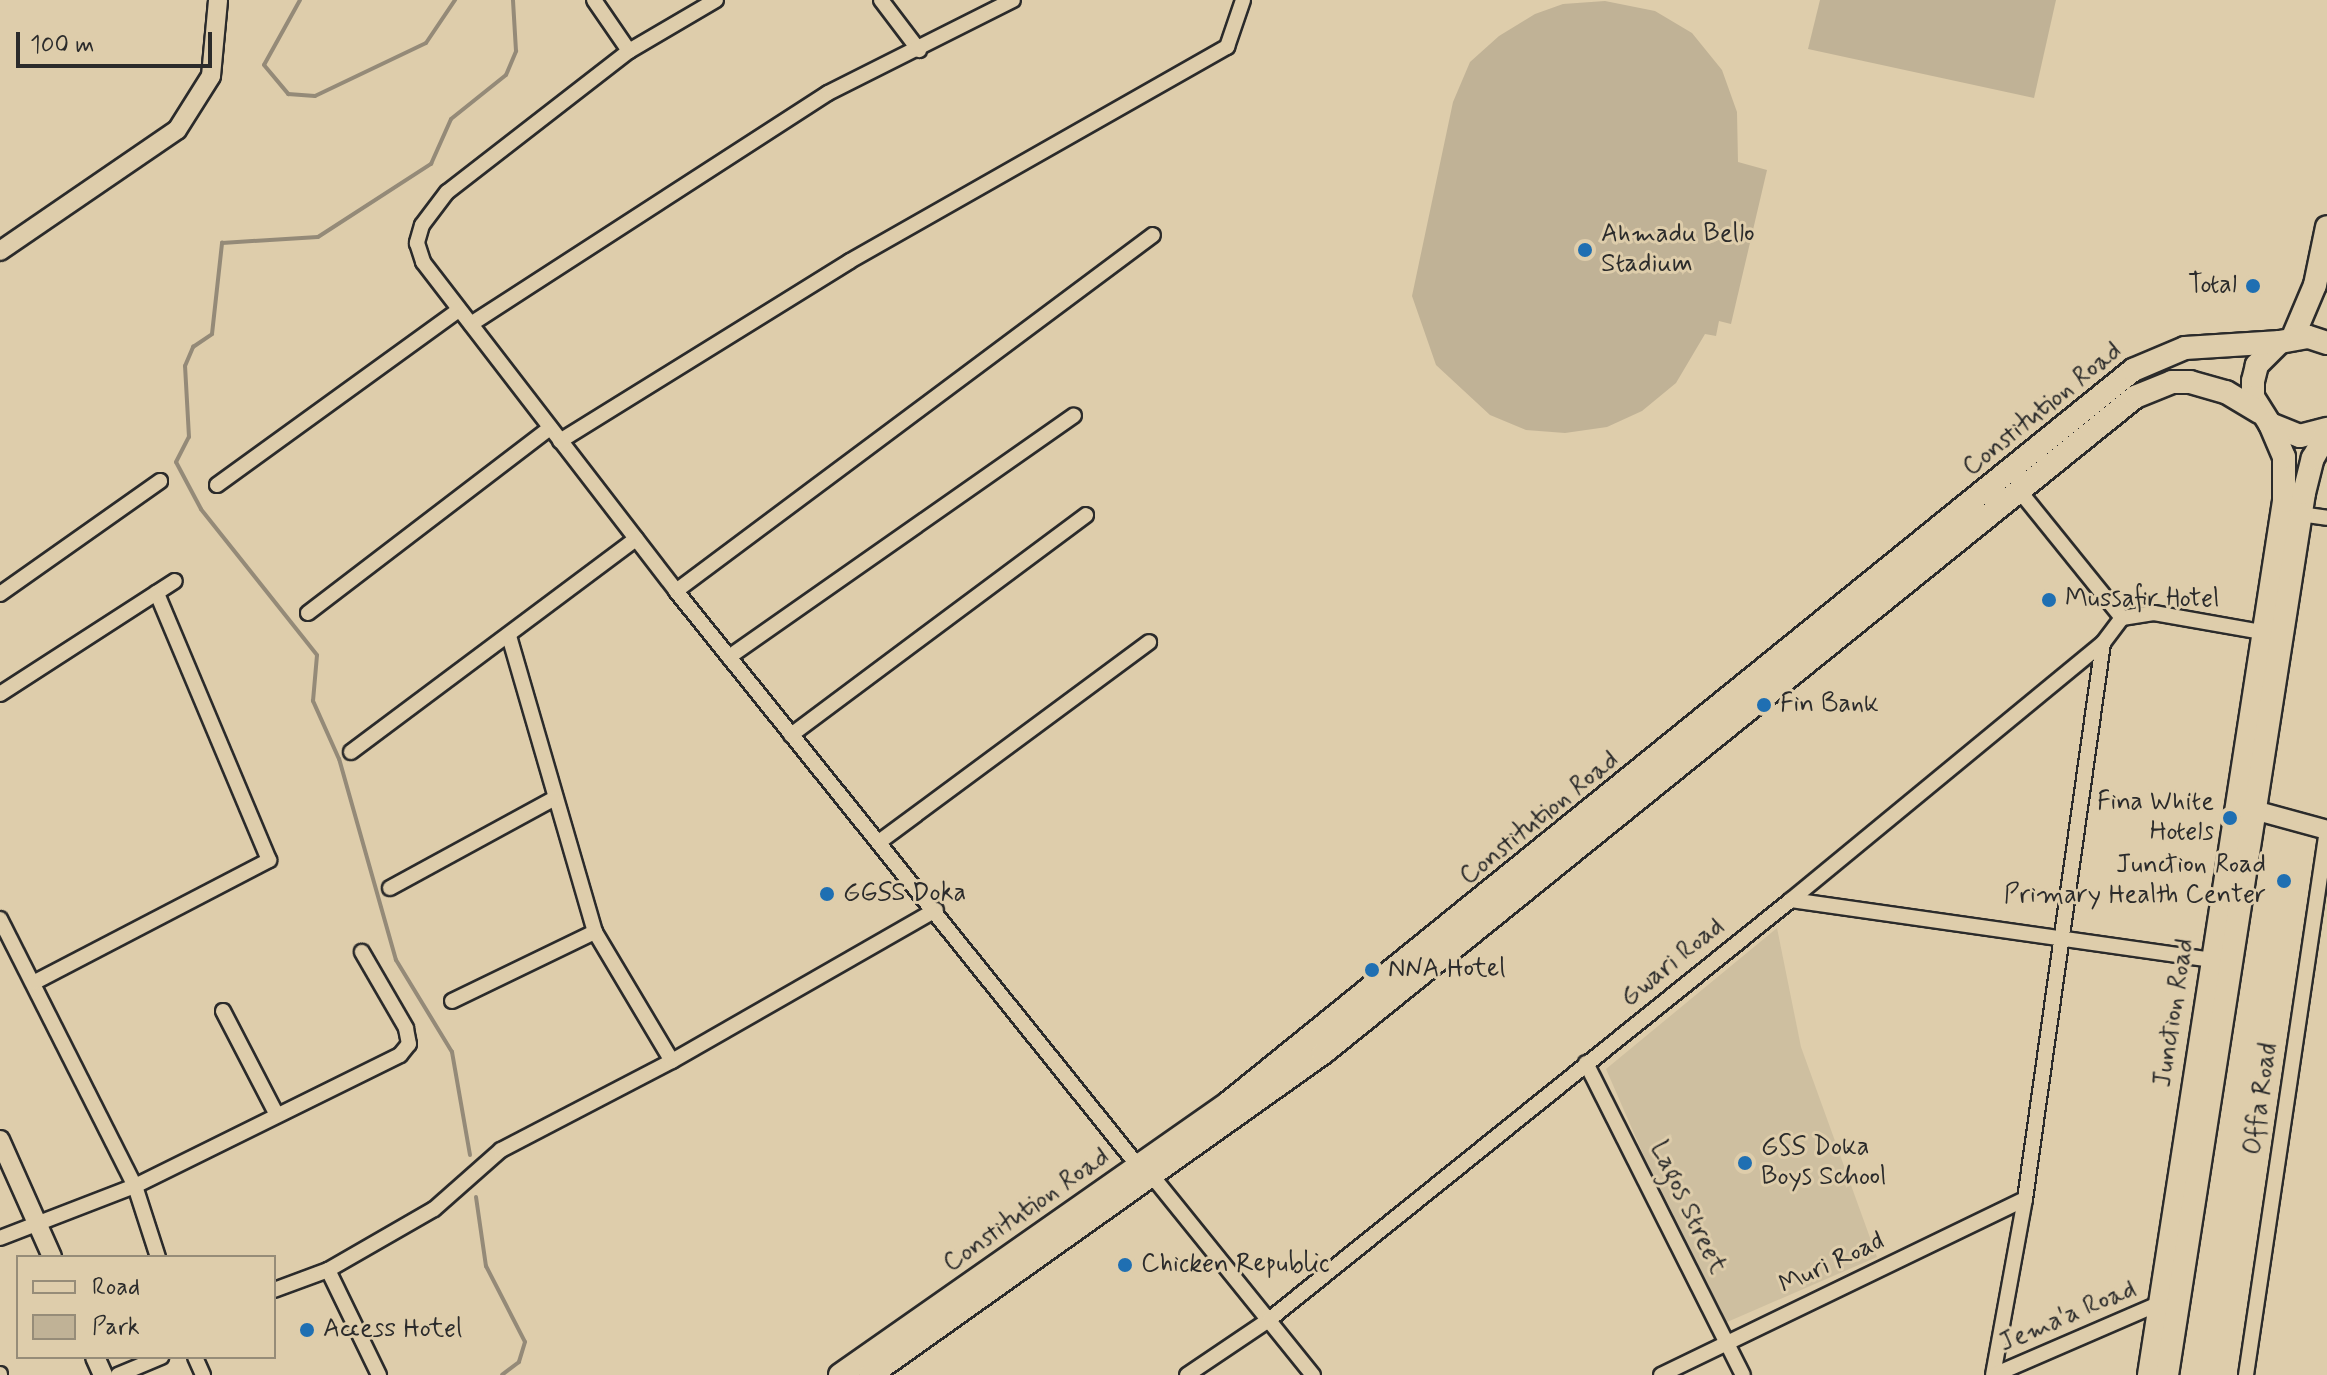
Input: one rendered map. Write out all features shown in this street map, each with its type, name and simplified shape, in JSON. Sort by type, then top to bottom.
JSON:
[{"type":"main road","points":[[2286,340],[2315,285],[2327,227]]},
{"type":"main road","name":"Constitution Road","points":[[1761,687],[2133,370],[2185,348],[2286,340],[2327,343]]},
{"type":"main road","name":"Junction Road","points":[[2149,1375],[2286,481],[2284,457],[2253,397],[2257,365],[2286,340]]},
{"type":"main road","name":"Constitution Road","points":[[870,1375],[1146,1172],[1227,1104],[1761,687],[2153,388],[2181,382],[2208,385],[2300,436],[2327,432]]},
{"type":"main road","name":"Junction Road","points":[[2167,1375],[2300,514],[2313,458],[2327,432]]},
{"type":"main road","name":"Constitution Road","points":[[840,1375],[1146,1172]]},
{"type":"street","points":[[0,251],[177,130],[211,76],[218,0]]},
{"type":"street","points":[[594,0],[629,51]]},
{"type":"street","points":[[716,0],[629,51],[447,192],[422,225],[417,243],[423,262],[791,735],[1313,1375]]},
{"type":"street","points":[[881,0],[919,50]]},
{"type":"street","points":[[471,324],[716,161],[828,93],[919,50],[1013,0]]},
{"type":"street","points":[[560,441],[850,261],[1227,47],[1243,0]]},
{"type":"street","points":[[676,591],[1153,235]]},
{"type":"street","points":[[217,485],[459,310]]},
{"type":"street","points":[[729,657],[1074,415]]},
{"type":"street","points":[[308,613],[550,428]]},
{"type":"street","points":[[0,594],[160,481]]},
{"type":"street","points":[[2018,489],[2122,618],[2154,613],[2262,632]]},
{"type":"street","points":[[2300,514],[2327,518]]},
{"type":"street","points":[[791,735],[1086,515]]},
{"type":"street","points":[[351,752],[636,539]]},
{"type":"street","points":[[0,694],[175,581]]},
{"type":"street","points":[[35,982],[269,860],[157,593]]},
{"type":"street","name":"Gwari Road","points":[[1187,1375],[1270,1319],[1791,900],[2103,643],[2122,618]]},
{"type":"street","points":[[509,636],[553,799],[595,932],[672,1061]]},
{"type":"street","points":[[879,842],[1149,642]]},
{"type":"street","name":"Gwari Road","points":[[1994,1375],[2025,1199],[2058,936],[2103,643]]},
{"type":"street","points":[[390,888],[553,799]]},
{"type":"street","points":[[2254,810],[2327,830]]},
{"type":"street","name":"Offa Road","points":[[2246,1375],[2327,830]]},
{"type":"street","points":[[1791,900],[2211,960]]},
{"type":"street","points":[[276,1289],[328,1270],[434,1209],[501,1150],[672,1061],[936,910]]},
{"type":"street","points":[[0,919],[35,982],[135,1186],[157,1255]]},
{"type":"street","points":[[452,1001],[595,932]]},
{"type":"street","points":[[0,1238],[135,1186],[400,1055],[409,1044],[406,1028],[362,952]]},
{"type":"street","points":[[223,1011],[277,1115]]},
{"type":"street","name":"Lagos Street","points":[[1586,1063],[1743,1375]]},
{"type":"street","points":[[0,1140],[51,1255]]},
{"type":"street","name":"Muri Road","points":[[1661,1375],[1726,1340],[2025,1199]]},
{"type":"street","points":[[328,1270],[379,1375]]},
{"type":"street","name":"Jema'a Road","points":[[1994,1375],[2160,1303]]},
{"type":"street","points":[[118,1375],[156,1359]]},
{"type":"shaded area","name":"GSS Doka Boys School","points":[[1777,928],[1801,1047],[1877,1257],[1718,1326],[1606,1069]]},
{"type":"green space","points":[[1820,0],[2056,0],[2034,98],[1808,49]]},
{"type":"green space","name":"Ahmadu Bello Stadium","points":[[1605,1],[1655,11],[1692,33],[1722,70],[1737,112],[1738,162],[1767,170],[1731,324],[1719,321],[1716,336],[1705,334],[1676,383],[1642,411],[1607,427],[1565,433],[1526,430],[1490,415],[1436,365],[1412,296],[1453,102],[1470,62],[1499,36],[1535,14],[1563,4]]},
{"type":"waterway","points":[[300,0],[264,65],[288,94],[315,96],[426,43],[455,0]]},
{"type":"waterway","points":[[470,1155],[452,1052],[396,960],[339,759],[313,701],[317,655],[201,509],[176,462],[189,437],[185,366],[193,347],[212,334],[222,243],[318,237],[431,164],[451,119],[506,75],[516,51],[513,0]]},
{"type":"waterway","points":[[476,1197],[486,1266],[525,1342],[519,1362],[502,1375]]},
{"type":"place","name":"Ahmadu Bello Stadium","points":[[1585,250]]},
{"type":"place","name":"Total","points":[[2253,286]]},
{"type":"place","name":"Mussafir Hotel","points":[[2049,600]]},
{"type":"place","name":"Fin Bank","points":[[1764,705]]},
{"type":"place","name":"Fina White Hotels","points":[[2230,818]]},
{"type":"place","name":"Junction Road Primary Health Center","points":[[2284,881]]},
{"type":"place","name":"GGSS Doka","points":[[827,894]]},
{"type":"place","name":"NNA Hotel","points":[[1372,970]]},
{"type":"place","name":"GSS Doka Boys School","points":[[1745,1163]]},
{"type":"place","name":"Chicken Republic","points":[[1125,1265]]},
{"type":"place","name":"Access Hotel","points":[[307,1330]]}]
